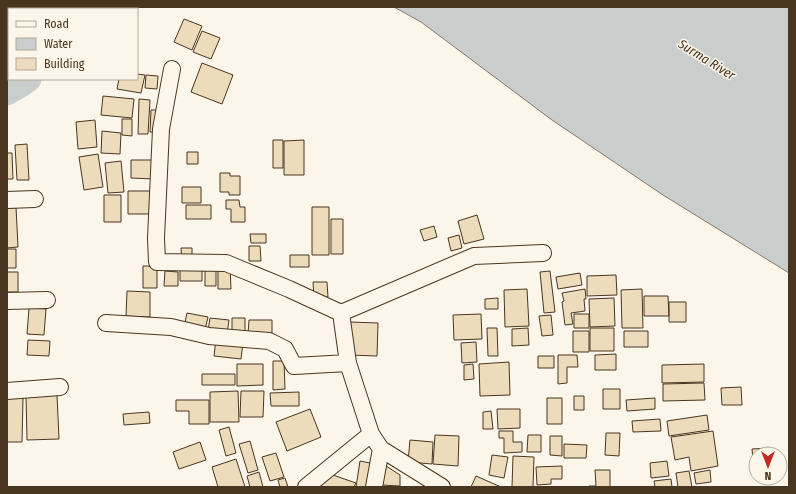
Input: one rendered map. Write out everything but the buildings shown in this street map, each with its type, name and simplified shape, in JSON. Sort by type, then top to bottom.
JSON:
[{"type":"street","points":[[172,70],[162,129],[156,238],[157,262],[226,263],[289,289],[340,313],[474,256],[543,253]]},
{"type":"street","points":[[7,200],[35,199]]},
{"type":"street","points":[[7,301],[47,300]]},
{"type":"street","points":[[340,313],[348,363],[371,434],[380,449],[442,487]]},
{"type":"street","points":[[106,323],[171,327],[209,336],[269,341],[285,349],[294,366],[348,363]]},
{"type":"street","points":[[7,391],[60,387]]},
{"type":"street","points":[[306,487],[371,434]]},
{"type":"street","points":[[374,487],[380,449]]},
{"type":"water","name":"Surma River","points":[[394,7],[789,7],[789,273],[663,195],[552,120],[421,22]]},
{"type":"waterway","points":[[7,93],[28,80]]}]
